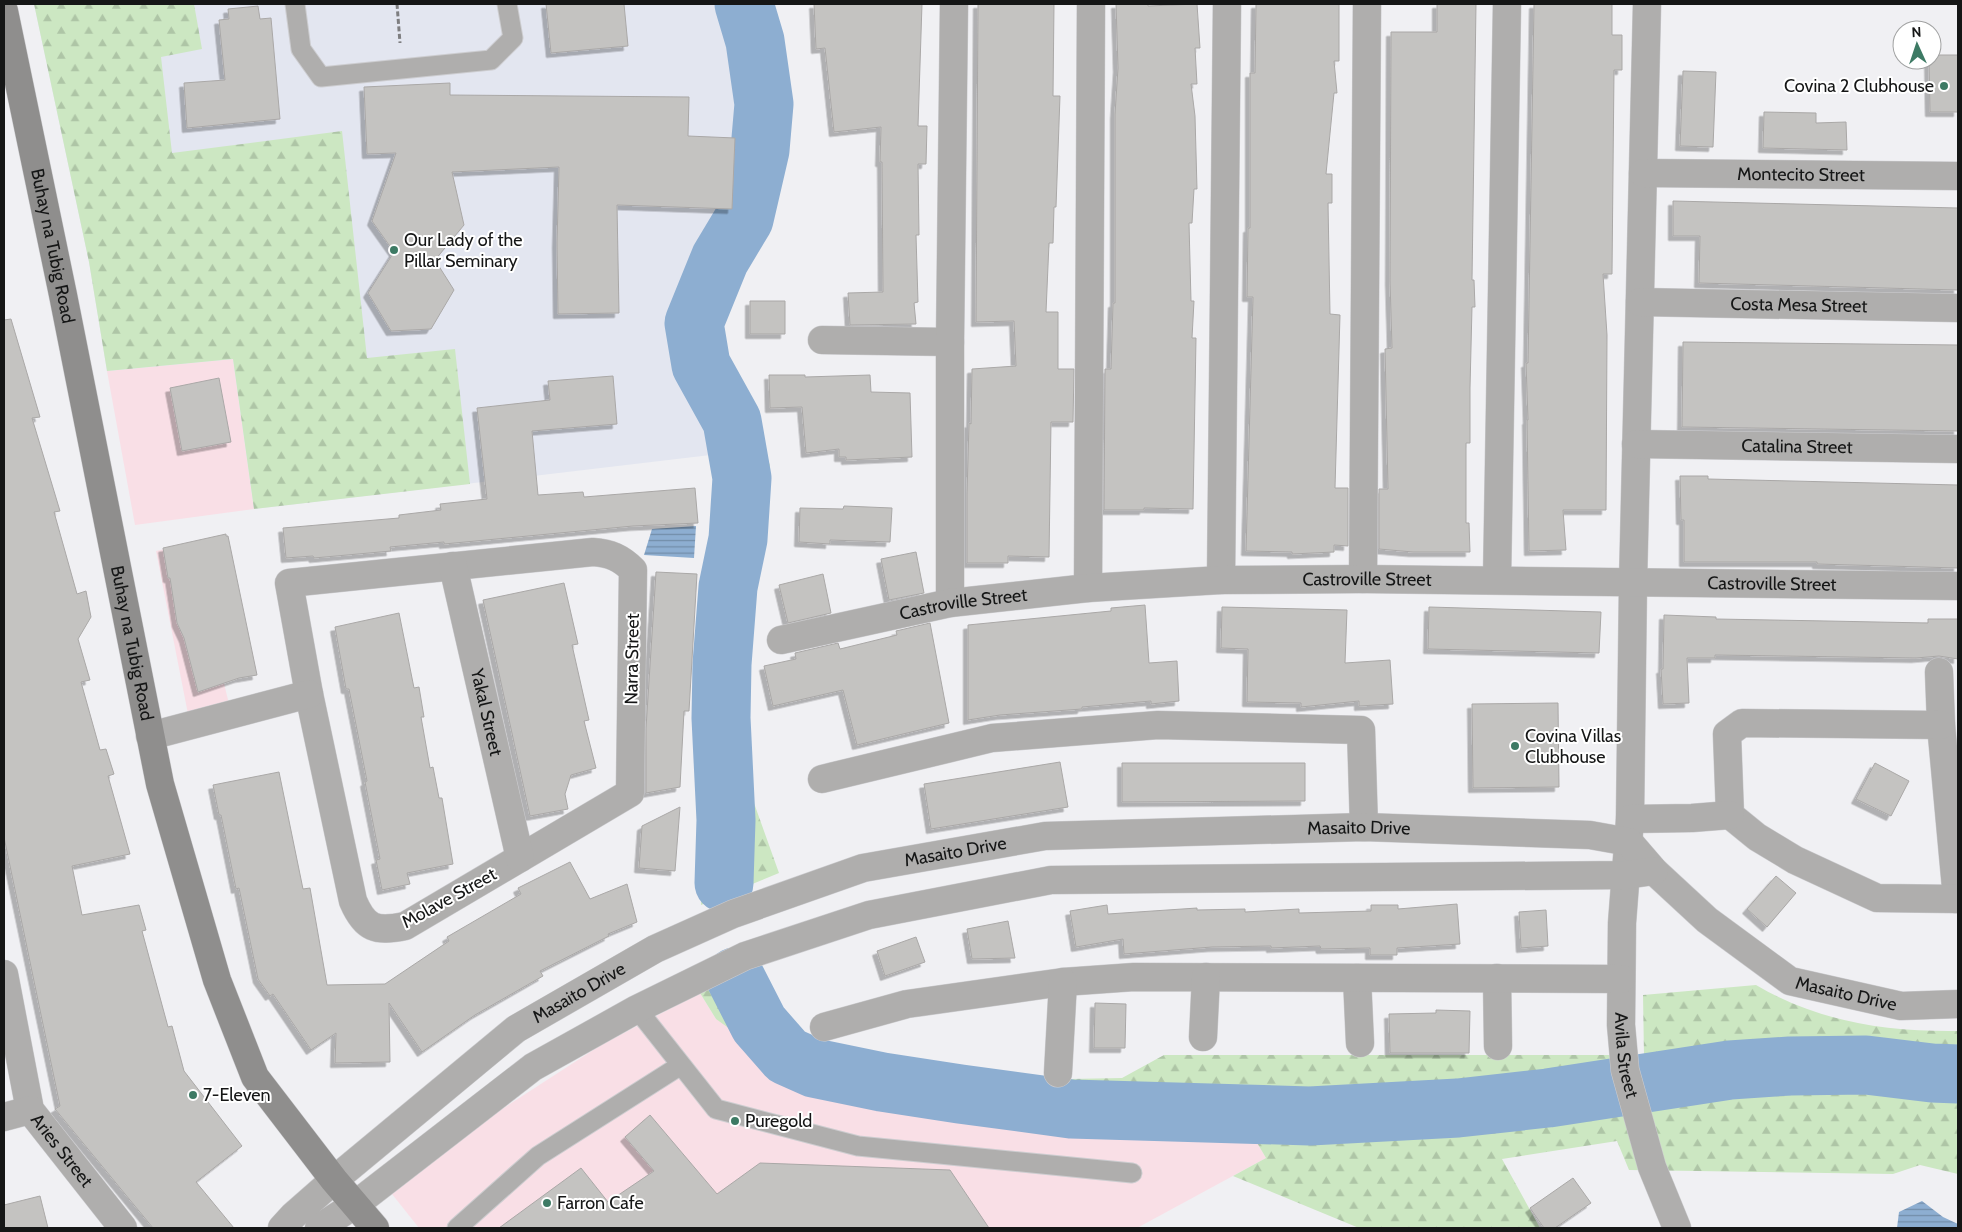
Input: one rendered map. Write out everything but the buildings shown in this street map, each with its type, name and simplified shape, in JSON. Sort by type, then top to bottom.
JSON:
[{"type":"main road","name":"Buhay na Tubig Road","points":[[4,11],[63,294],[160,784],[217,980],[255,1077],[334,1180],[376,1228]]},
{"type":"street","points":[[950,603],[950,342],[954,4]]},
{"type":"street","points":[[1088,588],[1091,4]]},
{"type":"street","points":[[1221,580],[1227,4]]},
{"type":"street","points":[[1363,579],[1367,4]]},
{"type":"street","points":[[1497,580],[1507,4]]},
{"type":"street","name":"Avila Street","points":[[1647,4],[1633,582],[1630,830],[1622,923],[1621,1025],[1625,1070],[1652,1167],[1676,1228]]},
{"type":"street","name":"Montecito Street","points":[[1643,173],[1958,176]]},
{"type":"street","name":"Costa Mesa Street","points":[[1640,302],[1958,308]]},
{"type":"street","points":[[822,340],[950,342]]},
{"type":"street","name":"Catalina Street","points":[[1636,444],[1958,449]]},
{"type":"street","name":"Molave Street","points":[[594,552],[289,583],[353,901],[360,916],[372,926],[387,930],[405,926],[630,793]]},
{"type":"street","name":"Narra Street","points":[[594,552],[607,552],[616,556],[633,570],[630,793]]},
{"type":"street","name":"Yakal Street","points":[[453,566],[520,858]]},
{"type":"street","name":"Castroville Street","points":[[781,640],[950,603],[1088,588],[1221,580],[1497,580],[1958,586]]},
{"type":"street","points":[[1630,830],[1692,818],[1730,815],[1757,837],[1795,860],[1877,898],[1958,899],[1941,725],[1939,672]]},
{"type":"street","points":[[150,736],[310,694]]},
{"type":"street","points":[[1730,815],[1727,734],[1742,723],[1941,725]]},
{"type":"street","points":[[822,779],[992,738],[1158,725],[1361,730],[1364,827]]},
{"type":"street","name":"Masaito Drive","points":[[282,1228],[292,1216],[334,1180],[516,1029],[655,949],[733,914],[863,868],[1044,836],[1364,827],[1590,835],[1630,830],[1654,871],[1707,920],[1790,981],[1901,1006],[1958,1004]]},
{"type":"street","points":[[319,1228],[356,1204],[534,1067],[637,1009],[746,956],[869,914],[1051,880],[1626,875],[1654,871]]},
{"type":"street","points":[[733,914],[746,956]]},
{"type":"street","name":"Aries Street","points":[[4,974],[30,1110],[123,1228]]},
{"type":"street","points":[[824,1028],[906,1004],[1063,982],[1134,977],[1620,979]]},
{"type":"street","points":[[1203,1037],[1206,977]]},
{"type":"street","points":[[1357,978],[1360,1043]]},
{"type":"street","points":[[1497,978],[1498,1046]]},
{"type":"street","points":[[1058,1073],[1063,982]]},
{"type":"street","points":[[4,1116],[30,1110]]},
{"type":"lane","points":[[295,4],[301,49],[322,77],[491,60],[513,38],[508,4]]},
{"type":"lane","points":[[637,1009],[716,1109],[858,1146],[1132,1173]]},
{"type":"lane","points":[[457,1228],[538,1156],[681,1065]]},
{"type":"path","points":[[396,4],[403,68]]},
{"type":"shaded area","name":"Our Lady of the Pillar Seminary","points":[[34,4],[730,4],[745,43],[753,134],[744,195],[706,239],[685,292],[682,344],[719,454],[254,509],[233,359],[107,371],[89,262]]},
{"type":"shaded area","points":[[233,359],[254,509],[135,525],[107,371]]},
{"type":"shaded area","points":[[190,543],[229,704],[188,714],[156,551]]},
{"type":"shaded area","name":"Puregold","points":[[700,993],[716,1019],[910,1110],[1092,1137],[1256,1141],[1266,1158],[1137,1228],[419,1228],[388,1189],[465,1133],[601,1045]]},
{"type":"green space","points":[[34,4],[194,4],[202,49],[161,57],[172,153],[342,131],[367,358],[455,349],[470,484],[254,509],[233,359],[107,371],[89,262]]},
{"type":"green space","points":[[730,4],[760,4],[775,66],[780,153],[753,239],[707,334],[736,390],[770,465],[749,565],[738,633],[736,715],[740,764],[779,873],[701,905],[719,454],[682,344],[685,292],[706,239],[744,195],[753,134],[745,43]]},
{"type":"green space","points":[[752,967],[795,1028],[817,1050],[1003,1075],[1069,1079],[1122,1078],[1164,1055],[1644,1055],[1643,995],[1756,985],[1804,1008],[1854,1022],[1880,1027],[1958,1031],[1958,1174],[1920,1165],[1893,1174],[1629,1170],[1617,1141],[1502,1159],[1540,1228],[1359,1228],[1233,1176],[1266,1158],[1256,1141],[1092,1137],[910,1110],[809,1086],[716,1019],[700,993]]},
{"type":"water","points":[[696,526],[694,558],[644,555],[652,529]]},
{"type":"water","points":[[1922,1201],[1943,1217],[1958,1224],[1958,1228],[1897,1228],[1899,1212]]},
{"type":"waterway","points":[[724,883],[726,820],[721,718],[722,664],[728,587],[738,539],[742,478],[732,421],[701,365],[694,323],[720,259],[744,219],[760,150],[764,104],[755,41],[744,4]]},
{"type":"waterway","points":[[735,977],[759,1024],[787,1056],[814,1068],[882,1082],[1071,1109],[1310,1116],[1458,1108],[1548,1098],[1730,1070],[1790,1066],[1866,1065],[1932,1073],[1958,1074]]},
{"type":"place","name":"Covina 2 Clubhouse","points":[[1944,86]]},
{"type":"place","name":"Our Lady of the Pillar Seminary","points":[[394,250]]},
{"type":"place","name":"Covina Villas Clubhouse","points":[[1515,746]]},
{"type":"place","name":"7-Eleven","points":[[193,1095]]},
{"type":"place","name":"Puregold","points":[[735,1121]]},
{"type":"place","name":"Farron Cafe","points":[[547,1203]]}]
